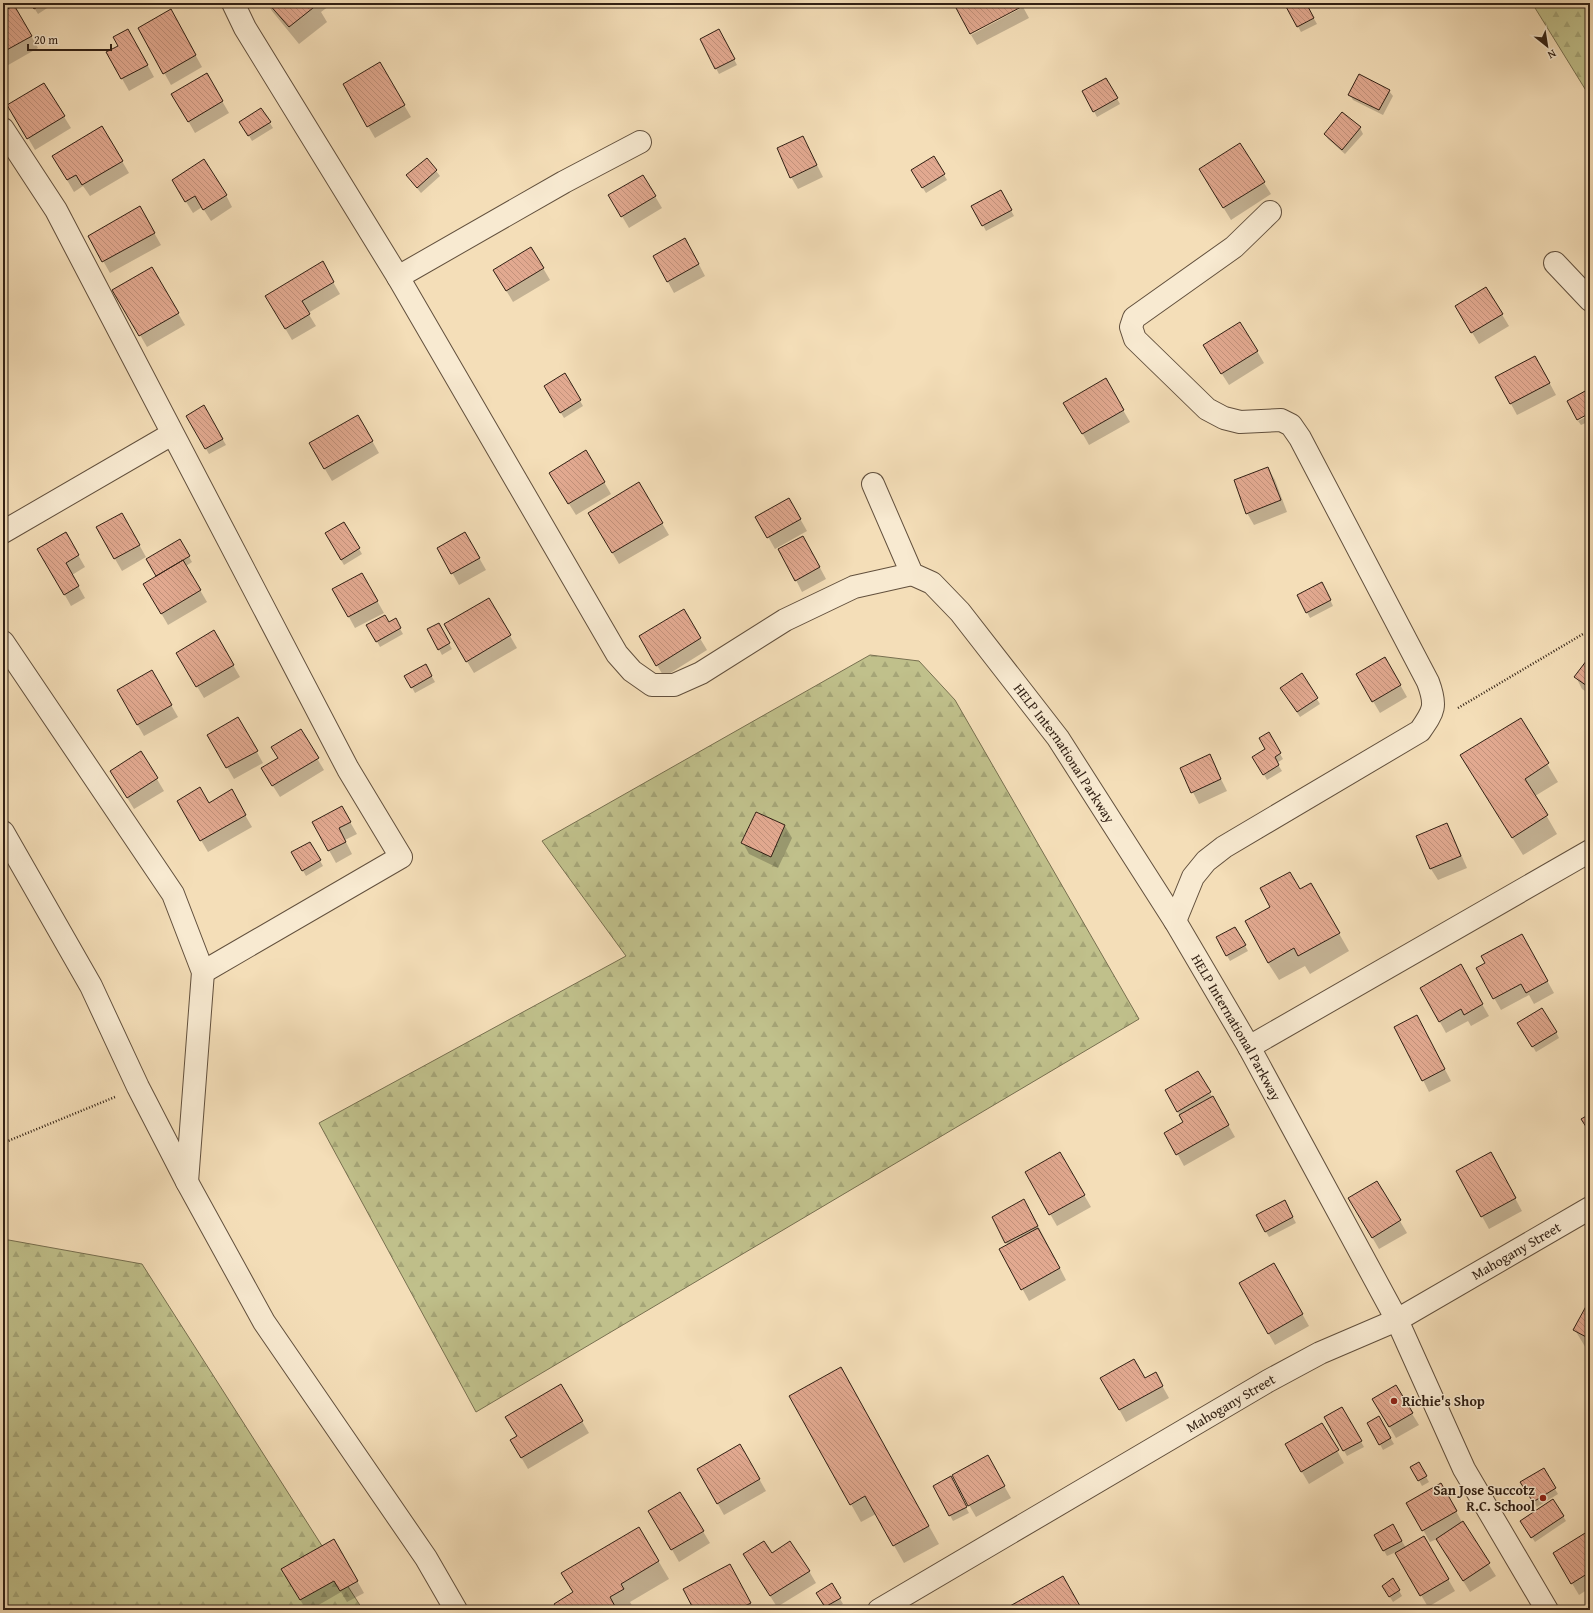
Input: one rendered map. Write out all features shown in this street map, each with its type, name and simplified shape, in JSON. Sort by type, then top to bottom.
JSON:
[{"type":"street","points":[[233,3],[245,28],[398,277],[616,654],[632,671],[652,686],[674,685],[701,673],[786,620],[854,587],[912,574],[873,484]]},
{"type":"street","points":[[3,129],[56,210],[348,769],[401,857],[203,972]]},
{"type":"street","points":[[398,277],[564,182],[640,142]]},
{"type":"street","points":[[1175,921],[1192,877],[1206,861],[1224,847],[1420,731],[1432,713],[1433,697],[1428,682],[1304,445],[1291,424],[1281,420],[1240,422],[1224,418],[1207,409],[1135,339],[1131,327],[1134,318],[1234,247],[1270,212]]},
{"type":"street","points":[[1556,263],[1590,300]]},
{"type":"street","points":[[3,532],[172,434]]},
{"type":"street","name":"HELP International Parkway","points":[[912,574],[932,583],[960,612],[1058,738],[1175,921],[1249,1047],[1397,1320],[1464,1468],[1547,1610]]},
{"type":"street","points":[[3,642],[173,894],[203,972],[187,1182]]},
{"type":"street","points":[[3,832],[91,986],[138,1087],[187,1182],[264,1322],[426,1558],[456,1610]]},
{"type":"street","points":[[1249,1047],[1590,851]]},
{"type":"street","name":"Mahogany Street","points":[[879,1610],[1268,1381],[1320,1353],[1397,1320],[1590,1208]]},
{"type":"path","points":[[1454,711],[1583,634]]},
{"type":"path","points":[[3,1143],[138,1087]]},
{"type":"green space","points":[[1532,3],[1590,3],[1590,97]]},
{"type":"green space","points":[[870,655],[919,661],[955,700],[1139,1019],[476,1412],[319,1123],[626,956],[542,841]]},
{"type":"green space","points":[[3,1239],[142,1264],[363,1610],[3,1610]]},
{"type":"building","points":[[30,3],[44,3],[34,9]]},
{"type":"building","points":[[268,3],[317,3],[318,4],[289,27]]},
{"type":"building","points":[[966,3],[1021,3],[1023,6],[970,34],[956,8]]},
{"type":"building","points":[[1284,3],[1306,3],[1314,18],[1297,27]]},
{"type":"building","points":[[14,5],[32,36],[3,52],[3,12]]},
{"type":"building","points":[[171,9],[196,55],[163,74],[138,28]]},
{"type":"building","points":[[128,29],[148,65],[121,79],[106,52],[118,46],[113,37]]},
{"type":"building","points":[[719,29],[735,59],[715,69],[700,39]]},
{"type":"building","points":[[380,62],[405,105],[367,127],[343,84]]},
{"type":"building","points":[[207,73],[223,101],[188,122],[171,94]]},
{"type":"building","points":[[1359,74],[1390,90],[1379,110],[1348,95]]},
{"type":"building","points":[[1106,78],[1118,98],[1093,112],[1082,91]]},
{"type":"building","points":[[44,83],[65,116],[27,139],[7,105]]},
{"type":"building","points":[[261,108],[271,122],[248,136],[239,122]]},
{"type":"building","points":[[1342,112],[1361,127],[1342,150],[1324,134]]},
{"type":"building","points":[[102,126],[123,161],[82,185],[76,175],[67,180],[52,156]]},
{"type":"building","points":[[803,136],[817,165],[790,178],[777,148]]},
{"type":"building","points":[[1240,143],[1265,182],[1223,208],[1199,169]]},
{"type":"building","points":[[934,156],[945,174],[922,188],[911,170]]},
{"type":"building","points":[[427,158],[437,170],[417,188],[406,175]]},
{"type":"building","points":[[204,159],[227,195],[203,210],[195,196],[185,202],[172,180]]},
{"type":"building","points":[[643,175],[656,196],[621,217],[608,195]]},
{"type":"building","points":[[1001,190],[1012,210],[982,226],[971,206]]},
{"type":"building","points":[[140,206],[155,233],[102,262],[88,236]]},
{"type":"building","points":[[685,238],[699,264],[667,282],[653,256]]},
{"type":"building","points":[[531,247],[544,268],[506,291],[493,270]]},
{"type":"building","points":[[323,261],[334,282],[302,301],[310,314],[285,329],[265,296]]},
{"type":"building","points":[[152,267],[179,313],[139,336],[112,290]]},
{"type":"building","points":[[1486,287],[1503,314],[1471,333],[1455,306]]},
{"type":"building","points":[[1240,322],[1258,351],[1221,374],[1203,345]]},
{"type":"building","points":[[1535,356],[1550,383],[1510,404],[1495,377]]},
{"type":"building","points":[[565,373],[581,400],[560,413],[544,386]]},
{"type":"building","points":[[1106,378],[1124,410],[1082,434],[1063,403]]},
{"type":"building","points":[[1587,390],[1590,395],[1590,413],[1577,420],[1567,401]]},
{"type":"building","points":[[204,405],[223,439],[205,449],[186,416]]},
{"type":"building","points":[[358,415],[373,441],[324,469],[309,443]]},
{"type":"building","points":[[586,450],[605,482],[568,504],[549,473]]},
{"type":"building","points":[[1268,467],[1281,500],[1246,514],[1234,480]]},
{"type":"building","points":[[639,482],[663,523],[612,553],[588,513]]},
{"type":"building","points":[[789,498],[801,519],[767,538],[755,517]]},
{"type":"building","points":[[122,513],[140,545],[114,559],[96,527]]},
{"type":"building","points":[[344,522],[360,548],[341,560],[325,533]]},
{"type":"building","points":[[66,532],[79,555],[66,563],[79,586],[64,595],[37,549]]},
{"type":"building","points":[[465,532],[480,558],[451,574],[437,548]]},
{"type":"building","points":[[803,536],[820,567],[795,581],[778,549]]},
{"type":"building","points":[[180,539],[190,556],[156,576],[146,559]]},
{"type":"building","points":[[183,560],[201,590],[161,614],[143,584]]},
{"type":"building","points":[[362,573],[378,601],[348,617],[332,589]]},
{"type":"building","points":[[1322,582],[1331,600],[1306,613],[1297,595]]},
{"type":"building","points":[[489,598],[511,635],[466,662],[444,624]]},
{"type":"building","points":[[684,609],[701,638],[656,666],[639,636]]},
{"type":"building","points":[[385,615],[389,622],[396,618],[401,628],[376,642],[366,625]]},
{"type":"building","points":[[439,623],[450,643],[438,650],[427,629]]},
{"type":"building","points":[[214,630],[234,665],[196,687],[176,653]]},
{"type":"building","points":[[1590,656],[1590,688],[1574,677]]},
{"type":"building","points":[[1385,657],[1401,685],[1372,702],[1356,674]]},
{"type":"building","points":[[426,664],[432,676],[411,688],[404,676]]},
{"type":"building","points":[[152,670],[172,705],[137,725],[117,690]]},
{"type":"building","points":[[1302,673],[1318,698],[1297,712],[1280,688]]},
{"type":"building","points":[[238,717],[258,751],[226,768],[207,735]]},
{"type":"building","points":[[1521,718],[1549,763],[1525,779],[1548,815],[1512,838],[1460,755]]},
{"type":"building","points":[[301,729],[319,758],[272,786],[261,768],[278,758],[271,747]]},
{"type":"building","points":[[1269,732],[1281,753],[1275,757],[1279,765],[1263,775],[1252,757],[1265,749],[1259,738]]},
{"type":"building","points":[[141,751],[158,778],[127,798],[110,771]]},
{"type":"building","points":[[1210,754],[1221,779],[1191,793],[1180,768]]},
{"type":"building","points":[[200,787],[209,803],[232,789],[246,815],[200,841],[177,801]]},
{"type":"building","points":[[342,806],[351,822],[339,828],[346,842],[328,851],[312,822]]},
{"type":"building","points":[[756,812],[785,825],[771,857],[741,843]]},
{"type":"building","points":[[1447,823],[1461,856],[1430,869],[1416,836]]},
{"type":"building","points":[[310,842],[321,860],[302,871],[291,852]]},
{"type":"building","points":[[1290,872],[1300,889],[1311,883],[1340,933],[1298,956],[1294,948],[1268,963],[1245,921],[1270,907],[1260,888]]},
{"type":"building","points":[[1235,927],[1246,945],[1226,956],[1216,937]]},
{"type":"building","points":[[1522,934],[1548,981],[1526,993],[1521,984],[1493,999],[1476,968],[1485,963],[1481,956]]},
{"type":"building","points":[[1461,964],[1483,1004],[1464,1015],[1461,1009],[1439,1022],[1420,988]]},
{"type":"building","points":[[1542,1008],[1557,1032],[1532,1047],[1517,1023]]},
{"type":"building","points":[[1417,1015],[1445,1069],[1422,1081],[1394,1027]]},
{"type":"building","points":[[1198,1071],[1211,1092],[1177,1112],[1165,1090]]},
{"type":"building","points":[[1213,1096],[1229,1125],[1176,1155],[1164,1133],[1183,1122],[1179,1115]]},
{"type":"building","points":[[1590,1114],[1590,1133],[1581,1119]]},
{"type":"building","points":[[1060,1152],[1085,1195],[1049,1215],[1025,1172]]},
{"type":"building","points":[[1491,1152],[1516,1198],[1481,1217],[1456,1171]]},
{"type":"building","points":[[1377,1181],[1401,1220],[1372,1238],[1348,1198]]},
{"type":"building","points":[[1024,1199],[1038,1226],[1005,1243],[992,1217]]},
{"type":"building","points":[[1285,1200],[1293,1217],[1265,1232],[1256,1215]]},
{"type":"building","points":[[1038,1228],[1060,1268],[1021,1290],[999,1249]]},
{"type":"building","points":[[1274,1263],[1303,1314],[1268,1334],[1239,1283]]},
{"type":"building","points":[[1590,1299],[1590,1339],[1573,1330]]},
{"type":"building","points":[[1134,1359],[1145,1378],[1156,1372],[1163,1386],[1119,1410],[1100,1378]]},
{"type":"building","points":[[841,1367],[929,1526],[893,1546],[865,1496],[850,1505],[789,1396]]},
{"type":"building","points":[[561,1384],[583,1421],[521,1458],[510,1440],[517,1436],[505,1417]]},
{"type":"building","points":[[1396,1385],[1413,1413],[1389,1427],[1372,1399]]},
{"type":"building","points":[[1342,1407],[1362,1441],[1343,1451],[1324,1417]]},
{"type":"building","points":[[1379,1416],[1391,1438],[1379,1445],[1367,1423]]},
{"type":"building","points":[[1322,1423],[1339,1450],[1301,1472],[1285,1444]]},
{"type":"building","points":[[740,1444],[760,1479],[717,1504],[697,1469]]},
{"type":"building","points":[[988,1455],[1005,1486],[968,1506],[952,1475]]},
{"type":"building","points":[[1419,1462],[1427,1476],[1418,1481],[1410,1467]]},
{"type":"building","points":[[1544,1468],[1556,1488],[1533,1502],[1520,1482]]},
{"type":"building","points":[[951,1476],[967,1507],[949,1516],[933,1486]]},
{"type":"building","points":[[1441,1483],[1457,1511],[1422,1531],[1406,1503]]},
{"type":"building","points":[[680,1492],[704,1531],[671,1550],[648,1511]]},
{"type":"building","points":[[1553,1499],[1564,1516],[1531,1538],[1520,1521]]},
{"type":"building","points":[[1463,1521],[1490,1563],[1463,1581],[1436,1539]]},
{"type":"building","points":[[1393,1524],[1402,1541],[1383,1551],[1374,1535]]},
{"type":"building","points":[[639,1527],[659,1561],[621,1584],[624,1589],[610,1597],[617,1610],[558,1610],[554,1604],[573,1592],[561,1573]]},
{"type":"building","points":[[1590,1530],[1590,1572],[1571,1584],[1553,1553]]},
{"type":"building","points":[[1424,1536],[1449,1579],[1420,1596],[1395,1553]]},
{"type":"building","points":[[334,1539],[358,1581],[340,1591],[334,1581],[300,1600],[281,1569]]},
{"type":"building","points":[[764,1541],[772,1553],[790,1541],[810,1571],[770,1596],[743,1554]]},
{"type":"building","points":[[730,1564],[751,1603],[737,1610],[694,1610],[683,1589]]},
{"type":"building","points":[[1063,1576],[1080,1606],[1074,1610],[1003,1610]]},
{"type":"building","points":[[1393,1578],[1400,1590],[1389,1597],[1382,1586]]},
{"type":"building","points":[[832,1583],[841,1598],[825,1607],[816,1593]]},
{"type":"place","name":"Richie's Shop","points":[[1394,1401]]},
{"type":"place","name":"San Jose Succotz R.C. School","points":[[1543,1498]]}]
